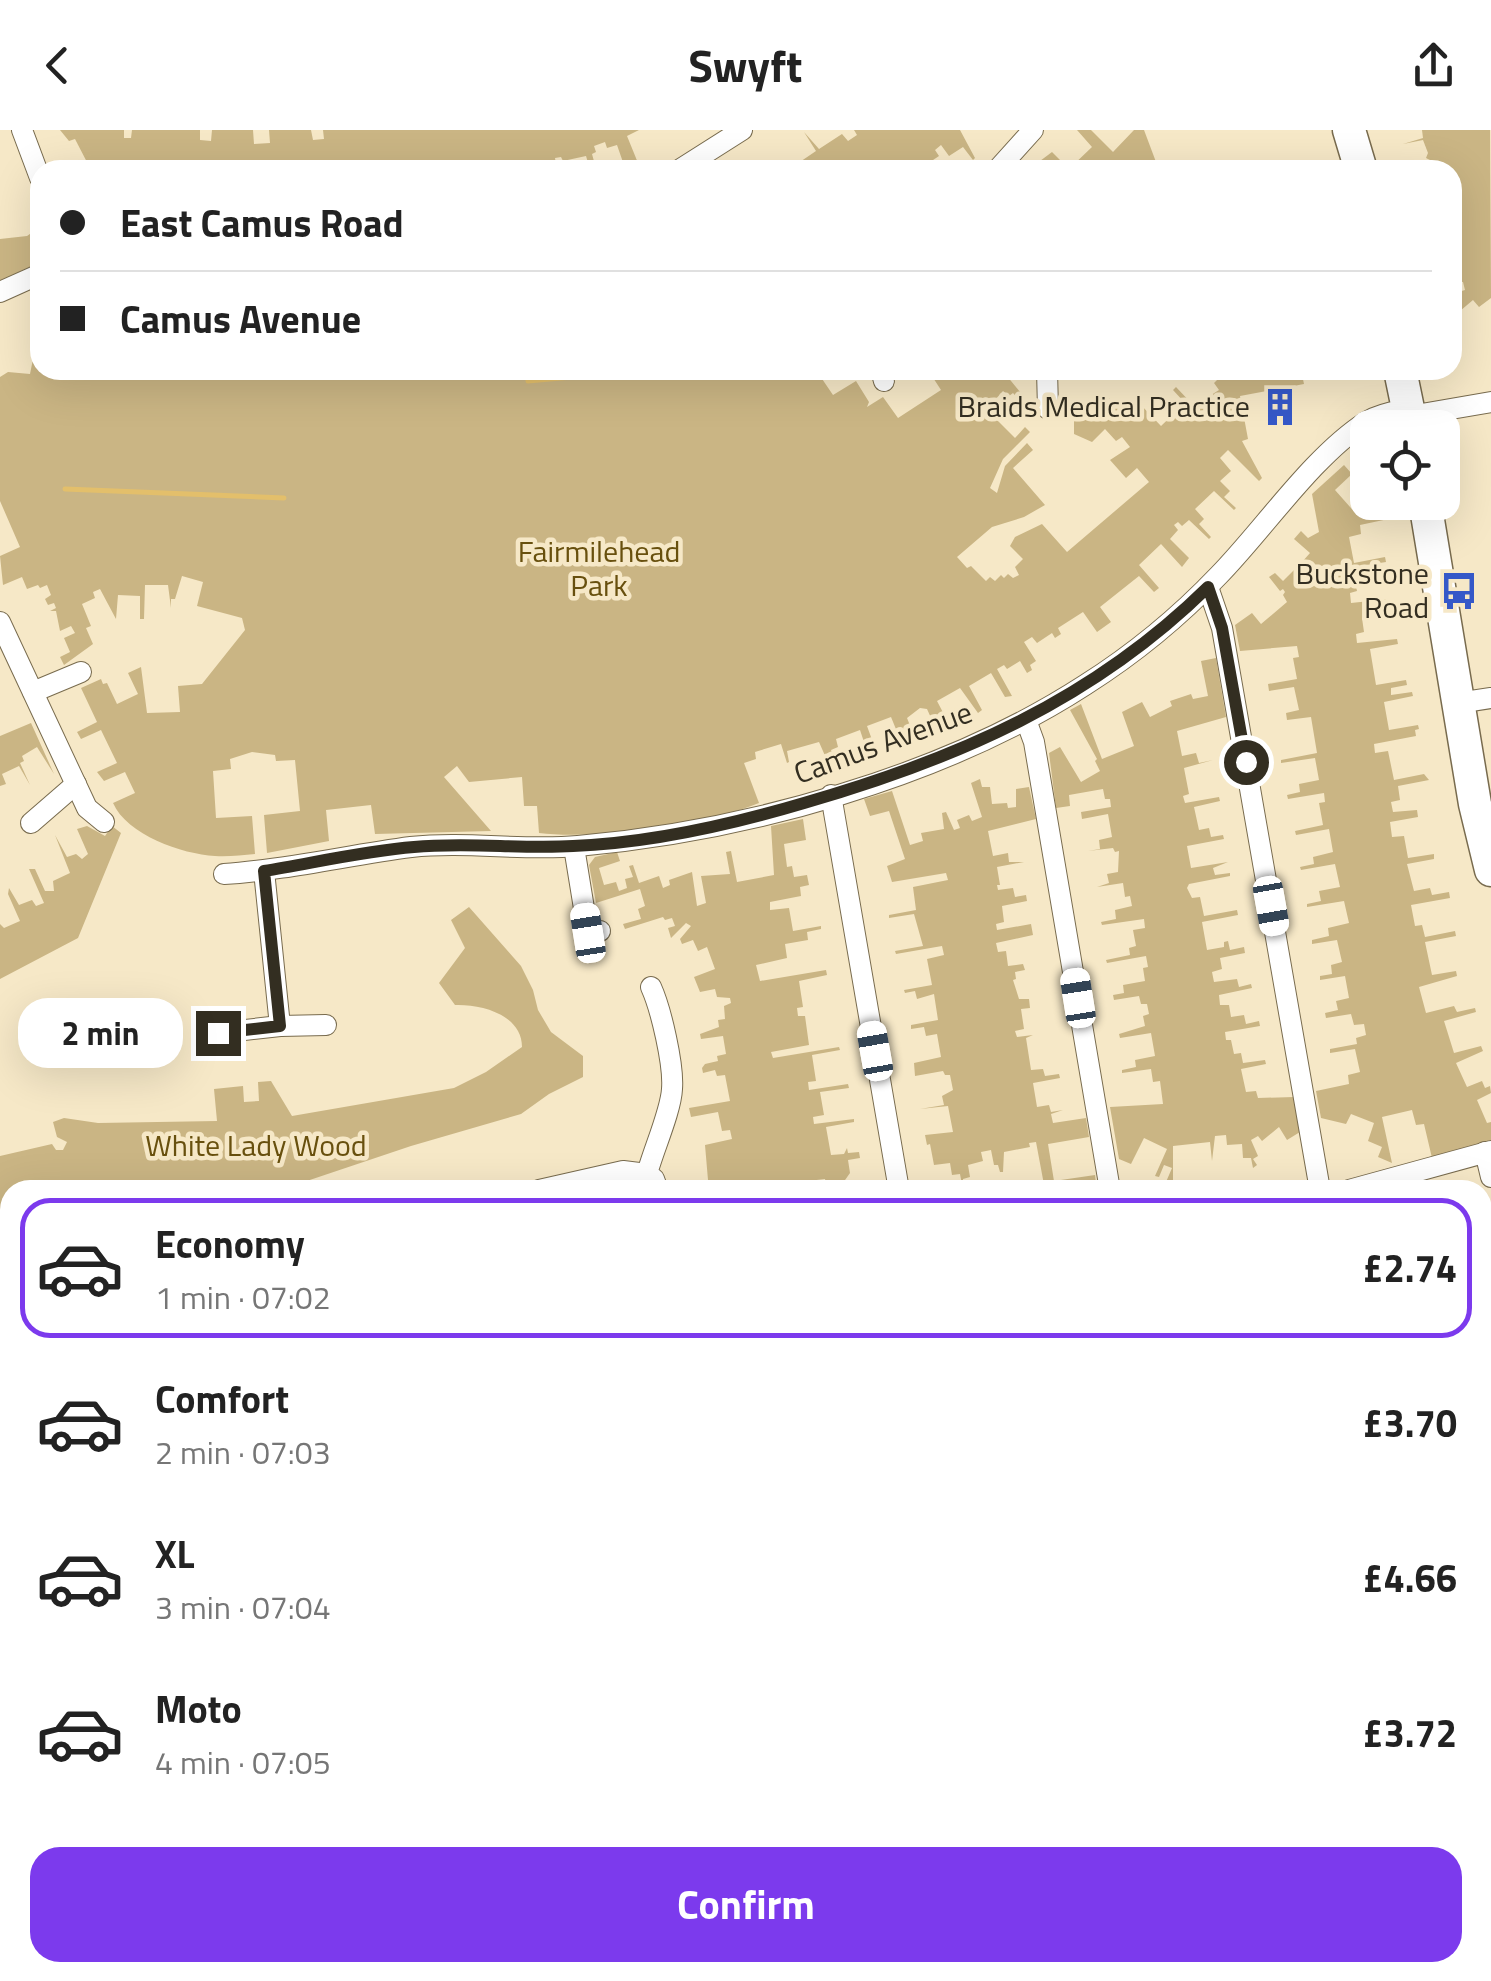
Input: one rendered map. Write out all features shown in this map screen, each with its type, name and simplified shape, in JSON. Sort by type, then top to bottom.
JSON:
[{"type":"main road","points":[[1349,130],[1358,160]]},
{"type":"main road","points":[[1402,380],[1409,410]]},
{"type":"main road","points":[[1428,520],[1475,804],[1491,870]]},
{"type":"street","points":[[22,130],[33,160]]},
{"type":"street","points":[[695,160],[742,130]]},
{"type":"street","points":[[1006,160],[1033,130]]},
{"type":"street","points":[[0,292],[30,278]]},
{"type":"street","points":[[1047,380],[1048,409]]},
{"type":"street","name":"Camus Avenue","points":[[1448,410],[1491,402]]},
{"type":"street","name":"Camus Avenue","points":[[224,874],[414,846],[574,846],[738,822],[832,796],[930,762],[1026,720],[1110,668],[1170,622],[1208,587],[1299,485],[1350,436]]},
{"type":"street","points":[[1208,587],[1222,628],[1318,1180]]},
{"type":"street","points":[[0,622],[87,808],[104,822]]},
{"type":"street","points":[[33,692],[81,672]]},
{"type":"street","points":[[1458,704],[1491,698]]},
{"type":"street","points":[[1026,720],[1034,742],[1108,1180]]},
{"type":"street","points":[[31,823],[76,784]]},
{"type":"street","points":[[832,796],[897,1180]]},
{"type":"street","points":[[574,846],[588,934]]},
{"type":"street","points":[[264,871],[280,1026]]},
{"type":"street","points":[[651,987],[659,1006],[672,1090],[652,1180]]},
{"type":"street","points":[[218,1033],[326,1025]]},
{"type":"street","points":[[1385,1180],[1488,1152],[1491,1177]]},
{"type":"street","points":[[581,1180],[633,1170],[649,1180]]},
{"type":"green space","points":[[60,130],[124,130],[124,138],[131,138],[132,130],[200,130],[200,140],[211,141],[212,130],[253,130],[254,144],[270,143],[269,130],[311,130],[313,140],[324,139],[323,130],[639,130],[627,136],[637,160],[622,160],[617,145],[607,148],[605,142],[594,146],[594,160],[586,156],[568,160],[561,157],[86,160],[75,139],[69,141]]},
{"type":"green space","points":[[854,130],[960,130],[975,158],[963,147],[949,156],[941,145],[935,150],[939,156],[933,160],[803,160],[816,151],[804,132],[819,149],[842,134],[848,141],[857,135]]},
{"type":"green space","points":[[1077,130],[1091,130],[1113,152],[1134,130],[1144,130],[1155,160],[1078,160],[1092,147]]},
{"type":"green space","points":[[1422,130],[1490,130],[1491,298],[1479,307],[1473,300],[1462,309],[1462,160],[1426,158],[1423,140],[1403,144],[1423,138]]},
{"type":"green space","points":[[1052,152],[1060,160],[1041,160]]},
{"type":"green space","points":[[30,234],[30,267],[0,281],[0,239]]},
{"type":"green space","name":"Fairmilehead Park","points":[[8,372],[30,374],[30,380],[823,380],[833,395],[856,381],[869,402],[867,407],[883,397],[898,418],[941,390],[934,380],[1010,380],[1029,403],[1026,407],[1013,393],[1009,396],[1003,391],[994,401],[999,407],[991,414],[1015,438],[1025,427],[1030,432],[1003,459],[990,488],[997,493],[1005,466],[1027,443],[1033,450],[1013,468],[1045,505],[1024,517],[992,527],[957,557],[986,581],[990,577],[995,581],[1001,575],[1019,575],[1015,567],[1023,559],[1010,546],[1015,537],[1042,524],[1067,552],[1149,482],[1137,468],[1126,478],[1110,460],[1130,447],[1122,437],[1116,441],[1105,429],[1092,442],[1074,434],[1074,421],[1105,394],[1126,416],[1140,404],[1161,426],[1185,403],[1173,390],[1176,387],[1194,406],[1219,390],[1214,383],[1217,380],[1303,380],[1304,384],[1240,396],[1248,439],[1242,441],[1262,478],[1259,481],[1228,450],[1220,458],[1231,471],[1220,481],[1230,491],[1224,497],[1236,508],[1214,491],[1195,509],[1204,519],[1199,524],[1209,539],[1189,520],[1182,526],[1178,522],[1174,525],[1178,530],[1170,539],[1189,558],[1182,567],[1161,544],[1139,565],[1159,588],[1154,592],[1139,576],[1100,607],[1111,622],[1097,632],[1083,612],[1058,628],[1061,634],[1055,638],[1052,633],[1037,643],[1032,637],[1024,642],[1036,661],[1030,665],[1032,670],[1027,673],[1020,661],[1007,669],[1004,665],[997,669],[1012,696],[1005,697],[991,673],[969,686],[982,710],[978,713],[960,688],[937,701],[948,722],[936,729],[927,709],[920,708],[907,718],[913,733],[900,739],[891,717],[867,726],[875,748],[868,754],[860,730],[836,739],[838,747],[831,750],[836,765],[830,767],[819,742],[787,751],[787,763],[781,744],[755,752],[756,759],[744,763],[759,803],[681,824],[590,834],[539,833],[537,806],[524,806],[522,777],[469,782],[457,766],[444,777],[491,831],[375,834],[371,805],[326,810],[329,841],[267,853],[264,815],[300,811],[295,760],[276,761],[275,755],[252,752],[230,759],[231,769],[213,771],[216,818],[252,816],[255,854],[220,856],[157,841],[120,814],[113,803],[135,793],[125,772],[104,781],[97,772],[117,763],[101,730],[81,739],[77,732],[97,722],[81,688],[101,679],[117,704],[138,694],[128,673],[141,667],[147,713],[180,712],[178,686],[202,684],[245,630],[242,618],[197,606],[203,582],[182,576],[171,608],[168,585],[145,585],[144,619],[140,619],[140,596],[118,595],[116,619],[100,589],[93,592],[95,598],[82,604],[93,644],[64,665],[60,657],[70,652],[64,638],[75,633],[71,626],[60,631],[56,611],[50,611],[56,608],[54,603],[48,605],[45,599],[51,595],[47,585],[27,589],[22,577],[3,585],[0,556],[20,547],[0,501],[0,377]]},
{"type":"green space","points":[[1344,465],[1350,476],[1335,490],[1350,507],[1350,520],[1384,520],[1360,525],[1361,534],[1349,537],[1354,563],[1385,557],[1386,562],[1367,565],[1366,574],[1354,577],[1357,591],[1350,593],[1351,603],[1389,599],[1390,603],[1374,606],[1374,616],[1362,618],[1364,632],[1356,634],[1357,643],[1397,639],[1398,644],[1370,649],[1376,685],[1406,680],[1407,685],[1391,688],[1391,695],[1412,692],[1413,696],[1384,702],[1389,730],[1418,725],[1419,729],[1415,730],[1416,736],[1374,744],[1375,753],[1388,751],[1394,780],[1424,774],[1429,780],[1398,786],[1400,800],[1391,802],[1393,812],[1417,810],[1418,817],[1390,822],[1392,837],[1404,836],[1408,858],[1434,854],[1434,859],[1407,864],[1414,891],[1430,888],[1432,895],[1449,892],[1450,898],[1411,905],[1415,926],[1422,925],[1425,937],[1455,931],[1456,936],[1425,942],[1432,975],[1456,971],[1457,976],[1419,987],[1426,1013],[1454,1006],[1457,1012],[1475,1008],[1476,1012],[1444,1021],[1454,1053],[1481,1046],[1483,1051],[1456,1063],[1467,1087],[1482,1081],[1485,1088],[1490,1086],[1491,1093],[1477,1100],[1487,1123],[1491,1122],[1491,1140],[1432,1158],[1424,1124],[1416,1125],[1412,1110],[1382,1117],[1392,1163],[1378,1157],[1382,1147],[1368,1141],[1374,1123],[1351,1114],[1346,1124],[1321,1118],[1316,1091],[1349,1084],[1348,1075],[1360,1072],[1355,1049],[1330,1053],[1330,1049],[1357,1044],[1356,1038],[1366,1035],[1364,1024],[1354,1025],[1351,1014],[1326,1018],[1325,1013],[1338,1010],[1336,1001],[1349,998],[1345,976],[1320,980],[1320,976],[1332,974],[1331,965],[1342,962],[1337,940],[1312,944],[1312,940],[1329,936],[1328,928],[1349,923],[1344,901],[1307,907],[1321,901],[1319,891],[1340,887],[1335,864],[1301,870],[1300,867],[1314,864],[1313,857],[1333,852],[1329,829],[1296,835],[1295,831],[1323,825],[1319,803],[1325,802],[1324,793],[1288,799],[1287,795],[1300,792],[1299,784],[1319,780],[1315,758],[1281,763],[1317,753],[1311,717],[1287,720],[1286,713],[1299,710],[1294,687],[1269,691],[1268,684],[1297,679],[1293,658],[1299,657],[1297,646],[1240,651],[1235,625],[1252,613],[1261,624],[1287,602],[1283,589],[1280,591],[1269,577],[1275,573],[1283,581],[1294,570],[1302,578],[1310,571],[1302,562],[1310,553],[1294,539],[1301,531],[1308,538],[1319,532],[1312,494]]},
{"type":"green space","points":[[1216,658],[1226,717],[1177,731],[1182,756],[1196,753],[1199,763],[1213,760],[1184,768],[1189,794],[1183,796],[1185,803],[1219,797],[1220,801],[1194,807],[1199,830],[1209,828],[1211,837],[1223,835],[1224,839],[1187,846],[1191,868],[1228,862],[1213,868],[1215,875],[1230,876],[1189,884],[1187,888],[1192,898],[1200,897],[1204,916],[1237,910],[1238,915],[1202,922],[1207,950],[1224,947],[1228,941],[1230,950],[1244,947],[1245,953],[1220,958],[1222,969],[1212,972],[1214,982],[1237,979],[1239,987],[1251,984],[1252,988],[1219,995],[1220,1005],[1229,1005],[1231,1017],[1244,1015],[1246,1024],[1259,1021],[1260,1026],[1225,1032],[1226,1040],[1231,1040],[1234,1054],[1241,1053],[1243,1063],[1265,1060],[1266,1064],[1241,1069],[1246,1092],[1256,1091],[1258,1098],[1294,1097],[1300,1132],[1287,1140],[1279,1127],[1262,1141],[1258,1136],[1251,1140],[1258,1156],[1253,1159],[1257,1165],[1253,1168],[1251,1158],[1243,1158],[1242,1144],[1227,1145],[1226,1135],[1215,1136],[1212,1161],[1210,1142],[1173,1146],[1173,1180],[1167,1180],[1172,1168],[1164,1165],[1159,1177],[1155,1176],[1167,1149],[1144,1138],[1131,1164],[1119,1159],[1110,1107],[1163,1104],[1160,1081],[1153,1082],[1151,1069],[1122,1073],[1136,1067],[1135,1060],[1155,1056],[1151,1033],[1120,1038],[1119,1034],[1145,1026],[1147,1004],[1141,1004],[1139,996],[1114,1000],[1113,995],[1124,993],[1123,985],[1145,981],[1146,956],[1107,963],[1106,960],[1130,955],[1129,948],[1136,946],[1133,930],[1145,928],[1144,919],[1102,925],[1101,922],[1116,919],[1115,910],[1132,906],[1130,896],[1125,897],[1123,883],[1097,887],[1109,883],[1107,874],[1118,872],[1119,851],[1088,851],[1100,849],[1099,840],[1112,837],[1108,814],[1082,819],[1081,812],[1111,807],[1110,799],[1105,799],[1103,789],[1069,795],[1070,806],[1056,808],[1049,753],[1060,747],[1081,782],[1100,771],[1070,710],[1081,704],[1102,759],[1134,746],[1122,712],[1142,702],[1150,717],[1172,706],[1170,701],[1191,694],[1193,699],[1208,696],[1201,661]]},
{"type":"green space","points":[[31,723],[54,774],[37,747],[22,756],[24,761],[20,763],[30,785],[19,766],[2,774],[6,784],[0,786],[0,736]]},
{"type":"green space","points":[[980,779],[982,787],[990,787],[992,804],[1007,803],[1008,808],[1016,807],[1016,789],[1029,787],[1036,819],[988,831],[993,856],[1008,853],[1009,862],[1024,862],[997,867],[998,890],[1013,888],[1015,897],[1026,895],[1027,901],[1002,906],[1004,922],[996,924],[997,930],[1031,924],[1033,935],[996,943],[998,952],[1006,951],[1008,966],[1023,964],[1025,970],[1015,972],[1013,980],[1019,999],[1029,999],[1030,1008],[1021,1009],[1024,1029],[1015,1031],[1017,1037],[1033,1035],[1026,1038],[1031,1070],[1043,1069],[1045,1076],[1059,1074],[1060,1078],[1033,1083],[1037,1107],[1049,1105],[1051,1112],[1063,1110],[1051,1114],[1053,1123],[1086,1118],[1089,1137],[1048,1144],[1054,1180],[1043,1180],[1036,1142],[1004,1152],[1003,1172],[994,1165],[991,1150],[981,1152],[983,1161],[968,1165],[970,1177],[963,1180],[960,1174],[952,1175],[950,1163],[934,1165],[930,1144],[927,1145],[925,1135],[953,1132],[948,1106],[920,1109],[944,1105],[942,1096],[953,1090],[950,1075],[943,1071],[915,1076],[914,1063],[941,1057],[937,1034],[926,1036],[924,1027],[911,1029],[911,1025],[938,1020],[934,994],[917,999],[915,991],[904,990],[932,985],[927,959],[944,955],[942,946],[896,954],[895,951],[923,946],[914,914],[889,915],[916,910],[913,887],[948,880],[946,873],[892,882],[887,866],[905,859],[889,811],[870,816],[864,799],[892,791],[910,845],[923,841],[921,833],[944,829],[942,813],[946,812],[954,830],[960,828],[957,820],[969,815],[972,821],[982,817],[971,783]]},
{"type":"green space","points":[[803,819],[806,840],[784,844],[787,867],[792,866],[794,877],[807,875],[809,885],[800,887],[801,896],[770,902],[770,910],[789,908],[793,931],[821,929],[807,932],[808,940],[785,944],[787,958],[756,965],[760,981],[826,970],[827,975],[799,981],[803,1007],[797,1008],[798,1016],[805,1016],[809,1045],[771,1052],[773,1058],[839,1047],[840,1050],[812,1055],[816,1081],[808,1082],[809,1090],[848,1084],[849,1088],[820,1092],[824,1115],[813,1117],[814,1124],[854,1119],[826,1127],[831,1155],[844,1154],[847,1148],[848,1153],[859,1152],[860,1158],[848,1160],[850,1173],[845,1180],[708,1180],[705,1145],[732,1139],[730,1130],[722,1131],[718,1112],[691,1117],[689,1108],[730,1101],[725,1075],[717,1076],[715,1070],[703,1073],[702,1068],[726,1054],[723,1036],[701,1039],[700,1034],[719,1027],[718,1020],[725,1019],[724,1006],[731,1003],[730,998],[717,997],[715,989],[700,992],[694,977],[715,969],[707,947],[698,951],[693,940],[682,944],[680,939],[691,926],[686,923],[671,938],[668,928],[675,926],[672,918],[663,917],[625,929],[623,924],[641,919],[638,909],[645,906],[640,889],[596,903],[589,865],[595,857],[617,852],[620,861],[599,868],[604,885],[616,882],[619,891],[627,888],[625,879],[633,877],[629,866],[633,865],[639,883],[659,876],[663,888],[670,885],[669,880],[692,872],[697,906],[706,903],[701,876],[730,874],[726,852],[731,851],[737,882],[774,875],[771,826]]},
{"type":"green space","points":[[87,826],[105,836],[112,826],[121,833],[78,938],[0,979],[0,924],[4,928],[20,921],[9,888],[19,905],[32,900],[36,906],[44,903],[29,869],[35,869],[45,891],[54,891],[53,881],[70,873],[55,835],[67,857],[76,854],[82,859],[88,854],[77,829]]},
{"type":"green space","name":"White Lady Wood","points":[[469,907],[521,966],[551,1032],[583,1056],[583,1077],[521,1114],[310,1180],[0,1180],[0,1156],[52,1144],[56,1150],[63,1150],[67,1142],[57,1137],[53,1122],[64,1118],[98,1123],[217,1121],[214,1089],[243,1086],[244,1102],[259,1101],[258,1082],[271,1081],[292,1116],[454,1088],[486,1072],[522,1047],[520,1036],[508,1019],[499,1014],[455,1005],[439,983],[465,948],[451,920]]},
{"type":"green space","points":[[1095,1175],[1096,1180],[1061,1180]]},
{"type":"waterway","points":[[528,381],[539,380]]},
{"type":"waterway","points":[[65,489],[284,498]]},
{"type":"place","name":"Braids Medical Practice","points":[[1280,407]]},
{"type":"place","name":"Buckstone Road","points":[[1459,591]]},
{"type":"route","points":[[218,1033],[280,1026],[264,871],[414,846],[574,846],[682,832],[764,816],[909,770],[1026,720],[1072,694],[1141,646],[1208,587],[1222,628],[1246,762]]}]
